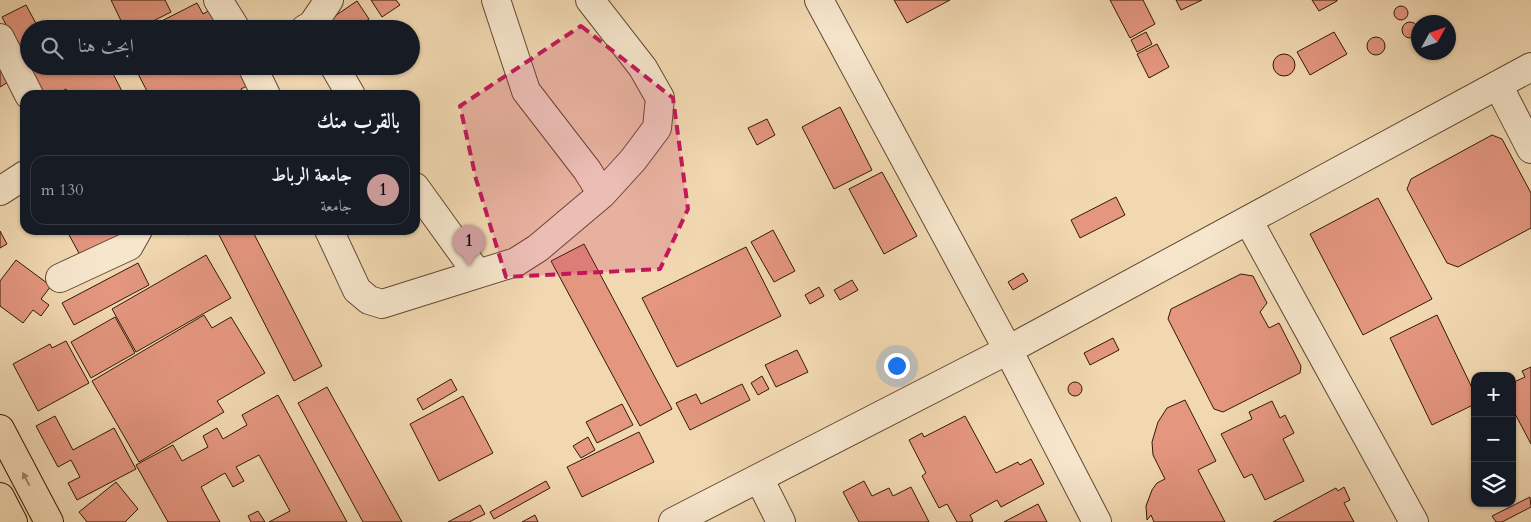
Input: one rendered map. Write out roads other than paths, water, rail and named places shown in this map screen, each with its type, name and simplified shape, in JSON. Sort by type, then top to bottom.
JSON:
[{"type":"main road","points":[[0,428],[49,522]]},
{"type":"main road","points":[[0,497],[13,522]]},
{"type":"street","points":[[218,0],[230,20]]},
{"type":"street","points":[[315,20],[329,0]]},
{"type":"street","points":[[496,0],[526,91],[587,170],[602,194]]},
{"type":"street","points":[[331,235],[357,290],[369,300],[382,304],[516,262],[538,248],[602,194],[633,160],[657,128],[660,98],[644,68],[590,0]]},
{"type":"street","points":[[819,0],[1008,350],[1097,522]]},
{"type":"street","points":[[0,38],[26,90]]},
{"type":"street","points":[[672,522],[1008,350],[1531,67]]},
{"type":"street","points":[[256,75],[264,90]]},
{"type":"street","points":[[339,75],[348,90]]},
{"type":"street","points":[[1498,85],[1531,149]]},
{"type":"street","points":[[0,191],[20,178]]},
{"type":"street","points":[[420,194],[477,273]]},
{"type":"street","points":[[1248,220],[1414,522]]},
{"type":"street","points":[[60,278],[129,246],[135,235]]},
{"type":"street","points":[[759,478],[781,522]]},
{"type":"place","name":"جامعة الرباط","points":[[469,266]]}]
